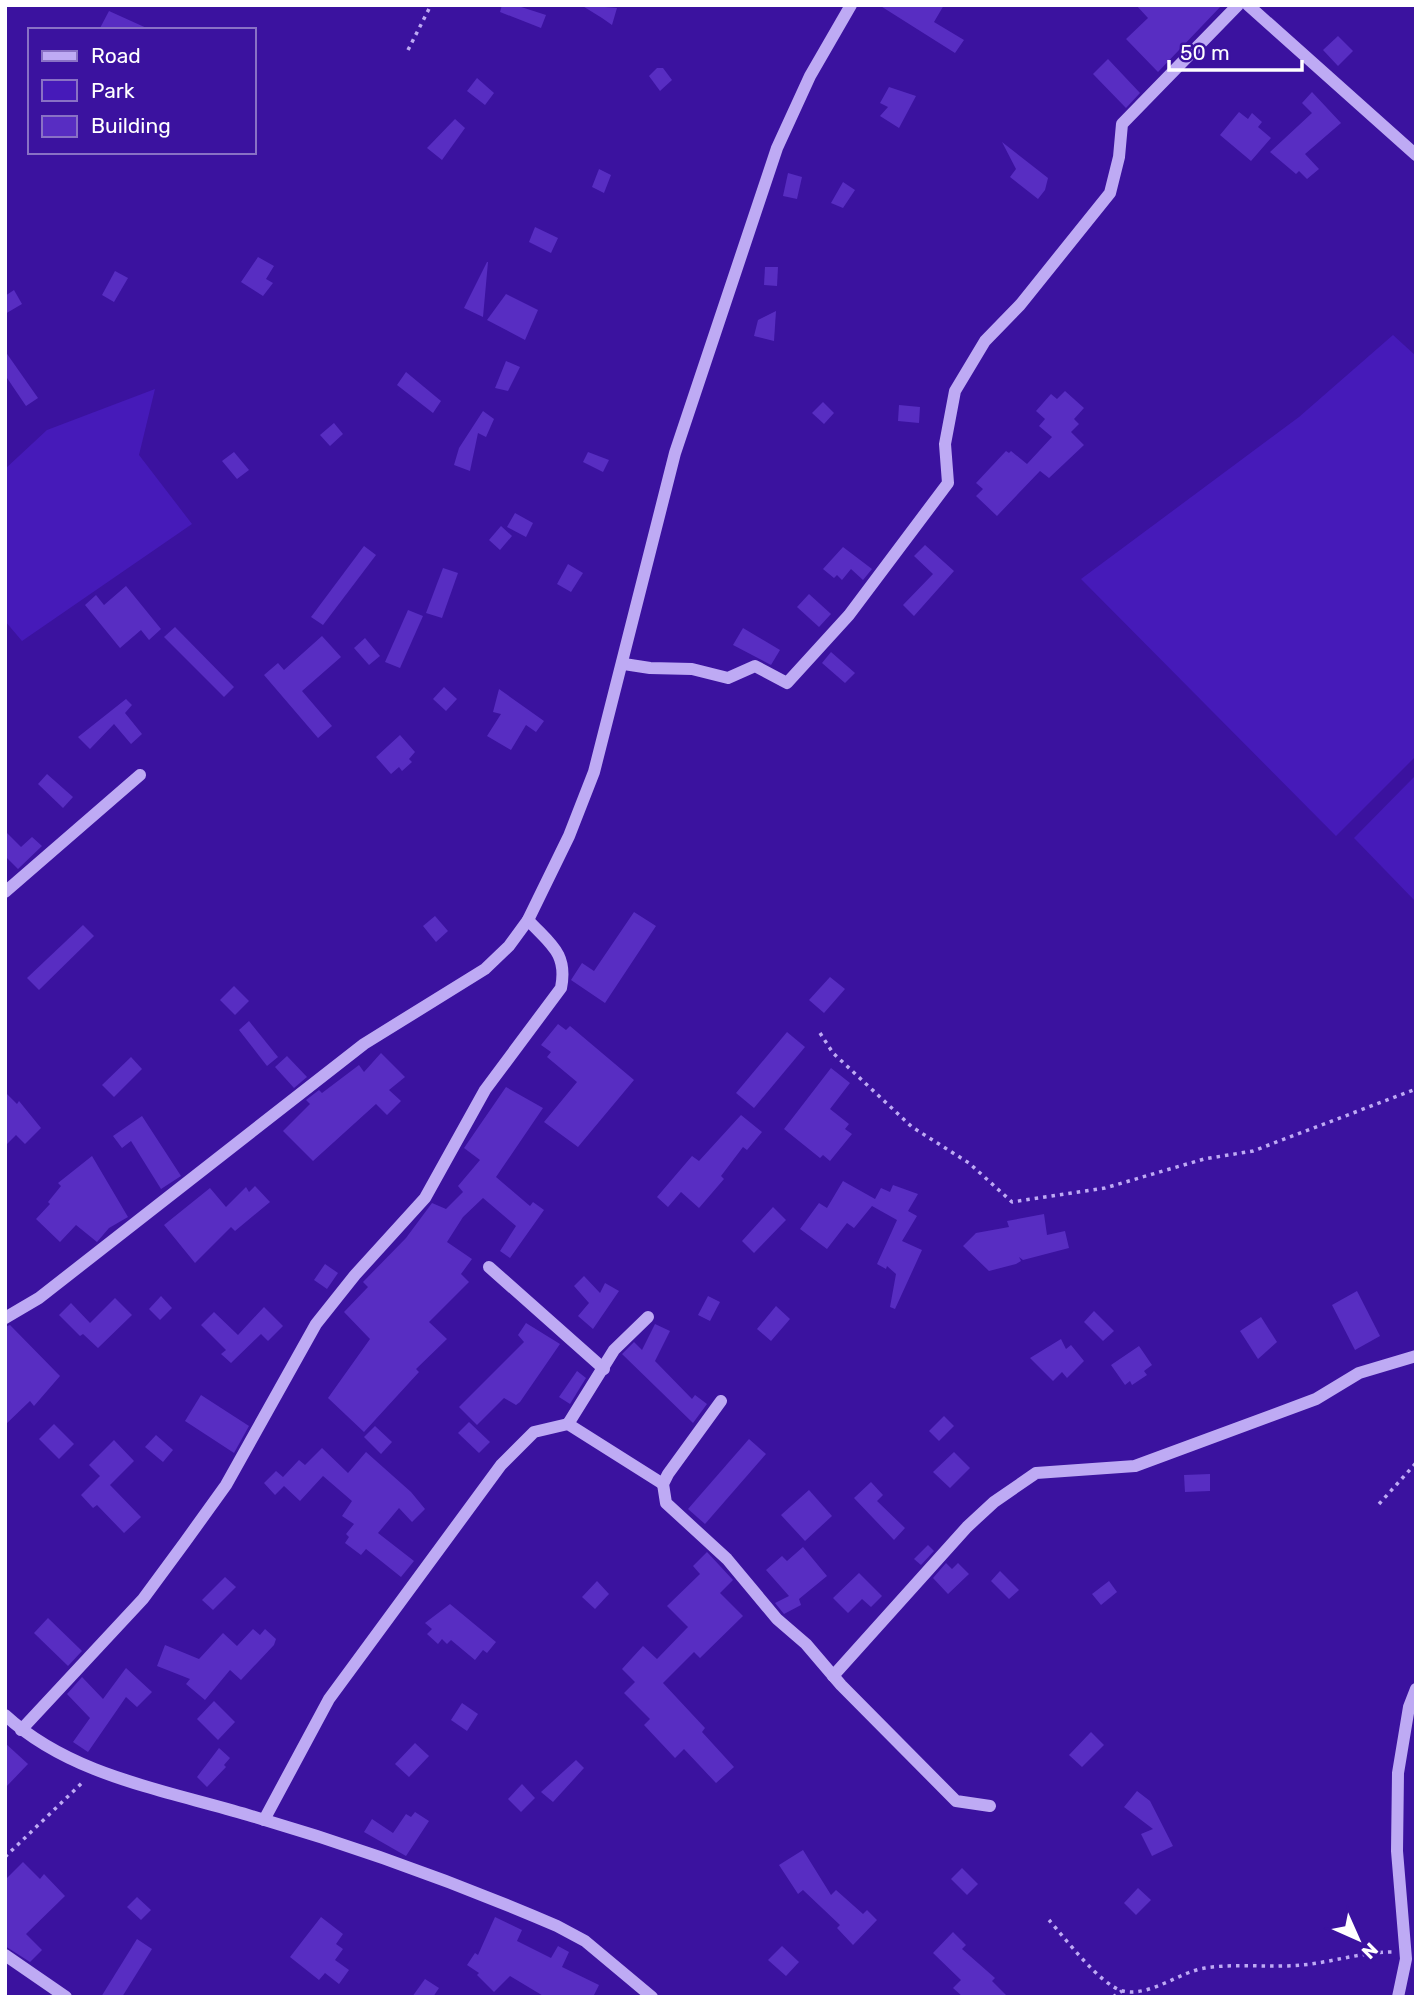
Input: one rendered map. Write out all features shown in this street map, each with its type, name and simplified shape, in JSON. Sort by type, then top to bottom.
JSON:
[{"type":"street","points":[[5,1318],[39,1298],[364,1044],[485,969],[509,946],[528,920],[569,836],[594,772],[624,664],[675,453],[777,148],[810,76],[850,5]]},
{"type":"street","points":[[624,664],[692,669],[728,678],[755,666],[787,683],[849,615],[948,483],[945,444],[954,391],[985,341],[1020,305],[1110,193],[1119,157],[1122,124],[1238,5]]},
{"type":"street","points":[[1248,5],[1416,155]]},
{"type":"street","points":[[5,892],[140,775]]},
{"type":"street","points":[[21,1730],[143,1599],[171,1561],[226,1485],[316,1324],[355,1275],[425,1198],[485,1090],[561,988],[565,969],[561,956],[528,920]]},
{"type":"street","points":[[489,1267],[604,1369]]},
{"type":"street","points":[[264,1820],[329,1699],[501,1465],[534,1432],[568,1424],[614,1350],[648,1317]]},
{"type":"street","points":[[833,1676],[967,1527],[994,1502],[1036,1473],[1135,1466],[1316,1399],[1360,1373],[1416,1356]]},
{"type":"street","points":[[722,1401],[663,1484],[666,1503],[727,1559],[777,1619],[806,1644],[833,1676],[956,1801],[990,1806]]},
{"type":"street","points":[[568,1424],[663,1484]]},
{"type":"street","points":[[1398,1997],[1405,1952],[1397,1851],[1398,1773],[1409,1707],[1416,1689]]},
{"type":"street","points":[[5,1715],[21,1730],[95,1769],[153,1790],[264,1820],[449,1883],[557,1926],[585,1941],[652,1997]]},
{"type":"street","points":[[5,1955],[66,1997]]},
{"type":"path","points":[[408,50],[431,5]]},
{"type":"path","points":[[820,1034],[833,1053],[912,1127],[969,1163],[1012,1202],[1105,1188],[1204,1159],[1253,1151],[1416,1089]]},
{"type":"path","points":[[1379,1504],[1416,1463]]},
{"type":"path","points":[[5,1857],[95,1769]]},
{"type":"path","points":[[1049,1920],[1104,1979],[1122,1991]]},
{"type":"path","points":[[1113,1997],[1122,1991],[1169,1982],[1205,1968],[1282,1967],[1316,1964],[1368,1952],[1405,1952]]},
{"type":"green space","points":[[1393,335],[1416,356],[1416,756],[1336,836],[1081,579],[1299,417]]},
{"type":"green space","points":[[155,389],[139,455],[192,524],[22,641],[5,621],[5,469],[47,430]]},
{"type":"green space","points":[[1416,775],[1416,902],[1354,838]]},
{"type":"building","points":[[502,5],[515,5],[546,15],[541,28],[500,12]]},
{"type":"building","points":[[581,5],[617,8],[612,25],[602,18]]},
{"type":"building","points":[[879,5],[944,5],[934,22],[964,40],[955,53]]},
{"type":"building","points":[[1136,5],[1222,5],[1158,72],[1126,39],[1148,18]]},
{"type":"building","points":[[109,11],[147,28],[100,28]]},
{"type":"building","points":[[1338,36],[1353,51],[1338,66],[1323,50]]},
{"type":"building","points":[[1108,59],[1140,93],[1126,108],[1093,74]]},
{"type":"building","points":[[657,68],[663,68],[672,80],[660,91],[649,76]]},
{"type":"building","points":[[477,78],[494,93],[485,105],[467,91]]},
{"type":"building","points":[[889,87],[916,96],[899,128],[880,116],[888,107],[880,103]]},
{"type":"building","points":[[1312,92],[1341,123],[1305,154],[1319,169],[1307,179],[1299,171],[1296,174],[1270,152],[1312,113],[1302,103]]},
{"type":"building","points":[[1239,112],[1248,119],[1252,113],[1262,122],[1258,127],[1271,138],[1251,161],[1220,135]]},
{"type":"building","points":[[455,119],[465,128],[442,160],[427,148]]},
{"type":"building","points":[[1002,142],[1048,178],[1045,190],[1038,199],[1010,177],[1016,169]]},
{"type":"building","points":[[599,169],[611,175],[604,193],[592,187]]},
{"type":"building","points":[[788,173],[802,177],[797,199],[783,196]]},
{"type":"building","points":[[843,182],[855,190],[843,208],[831,203]]},
{"type":"building","points":[[535,227],[558,238],[551,253],[529,242]]},
{"type":"building","points":[[258,257],[274,266],[266,279],[273,283],[263,296],[241,282]]},
{"type":"building","points":[[488,262],[483,317],[464,308]]},
{"type":"building","points":[[765,267],[778,267],[777,286],[764,285]]},
{"type":"building","points":[[115,271],[128,278],[114,302],[102,295]]},
{"type":"building","points":[[14,290],[22,304],[5,314],[5,296]]},
{"type":"building","points":[[506,294],[538,310],[525,340],[487,320]]},
{"type":"building","points":[[776,311],[774,341],[754,336],[758,320]]},
{"type":"building","points":[[5,351],[38,398],[26,406],[5,375]]},
{"type":"building","points":[[506,361],[520,367],[508,391],[495,388]]},
{"type":"building","points":[[406,372],[441,401],[433,413],[397,385]]},
{"type":"building","points":[[1065,391],[1084,408],[1074,419],[1079,424],[1071,432],[1084,445],[1049,478],[1040,471],[997,516],[976,496],[983,489],[976,483],[1006,451],[1011,451],[1027,464],[1052,437],[1039,426],[1045,419],[1036,411],[1051,394],[1057,399]]},
{"type":"building","points":[[823,402],[834,413],[824,424],[812,413]]},
{"type":"building","points":[[899,405],[920,407],[919,423],[898,421]]},
{"type":"building","points":[[483,411],[494,419],[486,437],[478,433],[470,471],[454,465],[459,448]]},
{"type":"building","points":[[334,423],[343,434],[330,446],[320,435]]},
{"type":"building","points":[[234,452],[249,470],[237,479],[222,461]]},
{"type":"building","points":[[588,452],[609,460],[603,472],[583,462]]},
{"type":"building","points":[[515,513],[533,523],[526,537],[507,527]]},
{"type":"building","points":[[501,526],[512,536],[500,550],[489,540]]},
{"type":"building","points":[[925,545],[954,571],[914,616],[903,605],[933,574],[914,556]]},
{"type":"building","points":[[364,546],[376,555],[323,625],[311,617]]},
{"type":"building","points":[[843,547],[872,569],[863,580],[851,569],[842,580],[837,575],[834,578],[823,569]]},
{"type":"building","points":[[568,564],[583,573],[571,592],[557,584]]},
{"type":"building","points":[[443,568],[458,573],[442,618],[426,613]]},
{"type":"building","points":[[126,586],[161,629],[149,640],[141,630],[120,648],[85,605],[96,595],[104,605]]},
{"type":"building","points":[[809,594],[831,614],[819,627],[797,607]]},
{"type":"building","points":[[408,610],[423,616],[400,668],[385,662]]},
{"type":"building","points":[[175,627],[234,687],[224,697],[164,637]]},
{"type":"building","points":[[743,628],[780,650],[771,665],[733,645]]},
{"type":"building","points":[[322,636],[341,657],[302,691],[332,726],[318,738],[264,675],[278,663],[284,670]]},
{"type":"building","points":[[365,638],[380,656],[369,665],[354,648]]},
{"type":"building","points":[[831,652],[855,673],[845,683],[822,663]]},
{"type":"building","points":[[444,687],[457,699],[446,711],[433,699]]},
{"type":"building","points":[[499,689],[544,721],[536,732],[526,725],[511,750],[487,736],[501,714],[493,712]]},
{"type":"building","points":[[126,699],[132,705],[125,713],[142,734],[131,744],[114,724],[90,749],[78,737]]},
{"type":"building","points":[[400,735],[415,752],[409,759],[412,762],[402,771],[399,767],[391,774],[376,757]]},
{"type":"building","points":[[47,774],[73,797],[63,808],[38,784]]},
{"type":"building","points":[[5,831],[21,847],[32,837],[42,846],[18,869],[5,856]]},
{"type":"building","points":[[634,912],[656,926],[605,1003],[571,980],[582,963],[594,971]]},
{"type":"building","points":[[435,916],[448,931],[436,942],[423,926]]},
{"type":"building","points":[[83,925],[94,936],[39,990],[27,978]]},
{"type":"building","points":[[830,977],[845,989],[824,1013],[809,1000]]},
{"type":"building","points":[[234,986],[249,1001],[235,1015],[220,1000]]},
{"type":"building","points":[[249,1021],[278,1057],[267,1066],[239,1030]]},
{"type":"building","points":[[558,1024],[566,1030],[570,1026],[634,1080],[578,1147],[544,1122],[577,1082],[547,1057],[551,1052],[541,1045]]},
{"type":"building","points":[[787,1032],[805,1047],[754,1108],[736,1093]]},
{"type":"building","points":[[381,1053],[405,1077],[389,1090],[401,1101],[387,1115],[376,1104],[313,1161],[283,1131],[310,1104],[306,1100],[319,1090],[322,1093],[359,1065],[364,1072]]},
{"type":"building","points":[[287,1056],[307,1077],[294,1088],[275,1067]]},
{"type":"building","points":[[131,1057],[142,1069],[114,1097],[102,1085]]},
{"type":"building","points":[[831,1068],[850,1083],[830,1109],[849,1124],[845,1129],[852,1134],[830,1161],[823,1155],[820,1158],[784,1129]]},
{"type":"building","points":[[506,1087],[543,1108],[496,1177],[530,1206],[533,1202],[544,1210],[510,1258],[500,1251],[516,1226],[483,1198],[463,1217],[447,1242],[472,1259],[461,1274],[469,1282],[429,1322],[447,1339],[416,1369],[419,1372],[364,1432],[328,1398],[370,1339],[344,1312],[368,1287],[363,1282],[406,1238],[432,1203],[446,1209],[463,1192],[458,1186],[480,1160],[464,1148]]},
{"type":"building","points":[[5,1092],[17,1104],[19,1101],[41,1128],[25,1144],[16,1135],[5,1146]]},
{"type":"building","points":[[741,1115],[762,1132],[747,1150],[743,1147],[721,1176],[724,1179],[699,1208],[681,1192],[668,1207],[657,1197],[692,1156],[699,1161]]},
{"type":"building","points":[[142,1116],[181,1176],[161,1189],[131,1141],[122,1148],[113,1136]]},
{"type":"building","points":[[92,1156],[128,1217],[109,1228],[97,1242],[76,1225],[60,1242],[36,1219],[50,1204],[48,1202],[61,1186],[58,1183]]},
{"type":"building","points":[[843,1181],[875,1199],[881,1188],[890,1192],[893,1185],[918,1194],[908,1211],[917,1216],[902,1241],[922,1250],[895,1309],[890,1307],[896,1274],[887,1266],[886,1269],[877,1264],[897,1220],[872,1206],[854,1228],[847,1223],[827,1249],[800,1229],[819,1203],[827,1208]]},
{"type":"building","points":[[255,1186],[270,1202],[235,1231],[231,1227],[195,1263],[164,1225],[210,1188],[226,1207],[246,1187],[249,1192]]},
{"type":"building","points":[[773,1207],[786,1220],[754,1253],[742,1241]]},
{"type":"building","points":[[1044,1214],[1047,1235],[1065,1231],[1069,1248],[1023,1260],[1019,1257],[1021,1261],[1016,1264],[989,1271],[963,1246],[976,1233],[1009,1227],[1007,1221]]},
{"type":"building","points":[[325,1264],[338,1273],[327,1289],[314,1280]]},
{"type":"building","points":[[584,1276],[600,1293],[605,1283],[619,1291],[593,1329],[578,1316],[589,1303],[574,1286]]},
{"type":"building","points":[[1357,1291],[1380,1336],[1355,1350],[1332,1305]]},
{"type":"building","points":[[161,1296],[172,1308],[160,1320],[149,1309]]},
{"type":"building","points":[[708,1296],[720,1302],[710,1321],[698,1315]]},
{"type":"building","points":[[115,1298],[132,1315],[98,1348],[83,1334],[80,1336],[59,1315],[71,1303],[90,1323]]},
{"type":"building","points":[[776,1306],[790,1319],[771,1341],[757,1329]]},
{"type":"building","points":[[264,1307],[283,1326],[268,1341],[261,1334],[231,1363],[221,1354],[226,1350],[201,1325],[214,1312],[238,1335]]},
{"type":"building","points":[[1094,1311],[1114,1331],[1103,1341],[1084,1322]]},
{"type":"building","points":[[1261,1317],[1277,1342],[1258,1359],[1240,1331]]},
{"type":"building","points":[[526,1323],[560,1344],[520,1402],[516,1405],[504,1398],[477,1425],[459,1407],[524,1342],[518,1335]]},
{"type":"building","points":[[655,1324],[670,1331],[655,1361],[692,1399],[695,1395],[707,1404],[693,1423],[622,1354],[634,1342],[642,1350]]},
{"type":"building","points":[[10,1325],[60,1376],[34,1406],[30,1401],[5,1425],[5,1327]]},
{"type":"building","points":[[1061,1339],[1066,1349],[1071,1345],[1084,1361],[1067,1378],[1062,1372],[1053,1381],[1030,1358]]},
{"type":"building","points":[[1139,1346],[1152,1365],[1144,1371],[1147,1375],[1132,1385],[1130,1381],[1125,1385],[1111,1365]]},
{"type":"building","points":[[577,1371],[586,1378],[570,1404],[559,1397]]},
{"type":"building","points":[[201,1395],[249,1426],[234,1453],[185,1421]]},
{"type":"building","points":[[944,1416],[954,1426],[939,1441],[929,1431]]},
{"type":"building","points":[[469,1422],[490,1442],[479,1453],[458,1433]]},
{"type":"building","points":[[54,1424],[74,1444],[59,1459],[39,1439]]},
{"type":"building","points":[[375,1426],[392,1442],[381,1454],[364,1437]]},
{"type":"building","points":[[156,1435],[173,1450],[163,1462],[145,1447]]},
{"type":"building","points":[[749,1439],[766,1454],[705,1524],[688,1509]]},
{"type":"building","points":[[114,1440],[134,1461],[110,1485],[141,1517],[124,1533],[97,1505],[93,1508],[81,1495],[100,1476],[89,1465]]},
{"type":"building","points":[[322,1448],[348,1473],[366,1452],[411,1492],[425,1509],[412,1522],[399,1508],[378,1533],[414,1561],[401,1577],[366,1549],[361,1555],[345,1543],[349,1537],[346,1534],[354,1524],[342,1516],[352,1501],[323,1476],[300,1501],[284,1486],[275,1495],[264,1483],[276,1471],[283,1477],[299,1460],[305,1465]]},
{"type":"building","points":[[954,1452],[970,1468],[950,1488],[933,1472]]},
{"type":"building","points":[[1210,1474],[1210,1491],[1185,1492],[1184,1475]]},
{"type":"building","points":[[871,1482],[883,1495],[877,1501],[905,1528],[894,1540],[854,1498]]},
{"type":"building","points":[[809,1490],[832,1516],[805,1541],[781,1515]]},
{"type":"building","points":[[928,1545],[934,1551],[921,1565],[914,1559]]},
{"type":"building","points":[[803,1547],[827,1576],[799,1599],[801,1605],[784,1614],[775,1603],[789,1596],[766,1570],[782,1556],[787,1561]]},
{"type":"building","points":[[707,1552],[733,1580],[720,1593],[743,1616],[700,1658],[694,1652],[663,1683],[705,1728],[702,1732],[734,1767],[716,1783],[684,1749],[675,1758],[644,1725],[650,1719],[624,1693],[635,1682],[622,1669],[643,1646],[657,1659],[688,1627],[667,1606],[700,1574],[693,1566]]},
{"type":"building","points":[[946,1563],[952,1569],[958,1563],[969,1574],[948,1594],[933,1578]]},
{"type":"building","points":[[1000,1571],[1019,1590],[1009,1599],[991,1581]]},
{"type":"building","points":[[859,1573],[882,1596],[871,1607],[862,1599],[848,1613],[833,1598]]},
{"type":"building","points":[[225,1577],[236,1587],[213,1610],[202,1600]]},
{"type":"building","points":[[597,1581],[609,1594],[595,1609],[582,1597]]},
{"type":"building","points":[[1109,1581],[1117,1592],[1101,1605],[1092,1594]]},
{"type":"building","points":[[450,1604],[496,1642],[487,1653],[483,1650],[475,1660],[451,1640],[447,1644],[442,1639],[438,1644],[427,1634],[432,1629],[425,1623]]},
{"type":"building","points":[[48,1618],[82,1651],[68,1666],[34,1633]]},
{"type":"building","points":[[253,1629],[260,1635],[265,1629],[276,1639],[274,1645],[241,1680],[230,1670],[205,1700],[186,1684],[190,1679],[157,1666],[165,1645],[199,1659],[223,1633],[237,1646]]},
{"type":"building","points":[[126,1668],[152,1692],[137,1707],[126,1697],[88,1752],[73,1742],[90,1718],[67,1694],[82,1677],[103,1699]]},
{"type":"building","points":[[214,1701],[235,1722],[218,1740],[197,1719]]},
{"type":"building","points":[[462,1703],[478,1714],[467,1731],[451,1720]]},
{"type":"building","points":[[1091,1732],[1104,1745],[1082,1767],[1069,1755]]},
{"type":"building","points":[[5,1743],[28,1764],[5,1788]]},
{"type":"building","points":[[415,1743],[429,1756],[409,1777],[395,1764]]},
{"type":"building","points":[[219,1748],[230,1758],[224,1765],[226,1767],[207,1787],[197,1777]]},
{"type":"building","points":[[576,1760],[584,1768],[553,1802],[541,1792]]},
{"type":"building","points":[[522,1784],[535,1798],[521,1812],[508,1799]]},
{"type":"building","points":[[1137,1791],[1150,1801],[1173,1846],[1152,1856],[1141,1834],[1153,1829],[1124,1807]]},
{"type":"building","points":[[415,1812],[429,1821],[406,1856],[364,1832],[372,1819],[393,1833],[406,1814],[411,1817]]},
{"type":"building","points":[[803,1850],[831,1895],[836,1890],[863,1914],[867,1910],[877,1920],[853,1945],[837,1928],[840,1925],[803,1890],[798,1894],[779,1865]]},
{"type":"building","points":[[23,1862],[40,1879],[44,1874],[65,1896],[26,1934],[42,1950],[30,1962],[5,1946],[5,1880]]},
{"type":"building","points":[[962,1868],[978,1884],[967,1895],[951,1879]]},
{"type":"building","points":[[1138,1888],[1151,1900],[1136,1915],[1124,1903]]},
{"type":"building","points":[[137,1897],[151,1910],[141,1920],[127,1907]]},
{"type":"building","points":[[321,1917],[343,1934],[336,1944],[343,1949],[335,1960],[349,1970],[339,1984],[325,1973],[319,1980],[290,1957]]},
{"type":"building","points":[[495,1917],[522,1930],[517,1941],[551,1958],[558,1946],[569,1952],[562,1967],[599,1985],[593,1997],[545,1997],[510,1976],[494,1992],[477,1975],[479,1973],[467,1965],[475,1953],[478,1955]]},
{"type":"building","points":[[953,1932],[966,1945],[962,1949],[995,1978],[992,1981],[1008,1997],[963,1997],[953,1988],[961,1980],[933,1953]]},
{"type":"building","points":[[137,1939],[152,1949],[122,1997],[101,1997]]},
{"type":"building","points":[[782,1946],[799,1962],[786,1976],[768,1960]]},
{"type":"building","points":[[425,1979],[439,1988],[433,1997],[412,1997]]}]
